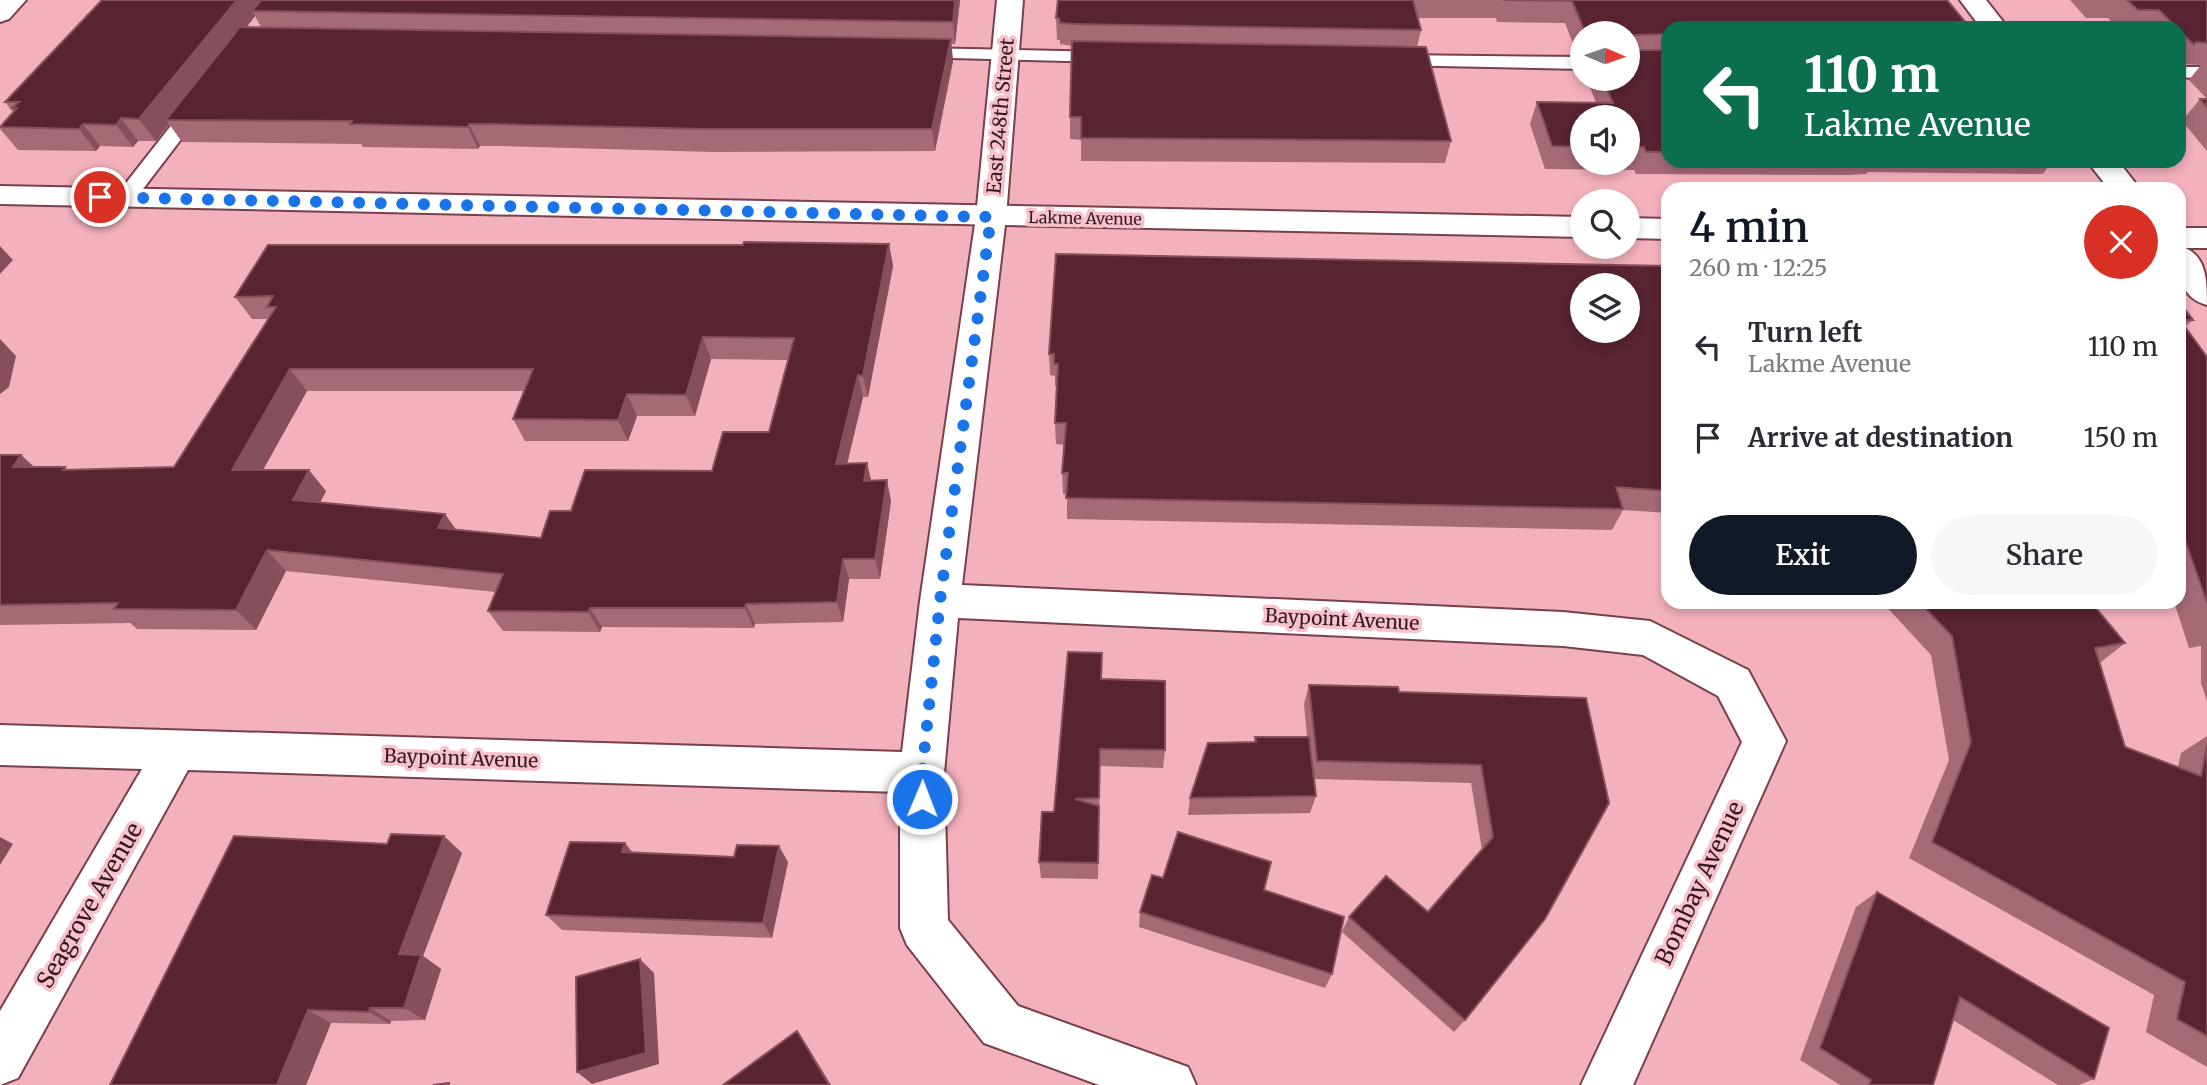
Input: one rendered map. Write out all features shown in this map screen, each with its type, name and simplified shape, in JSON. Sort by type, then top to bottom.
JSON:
[{"type":"street","points":[[0,13],[13,0]]},
{"type":"street","name":"East 248th Street","points":[[922,773],[940,601],[991,217],[1010,0]]},
{"type":"street","points":[[1972,0],[1989,21]]},
{"type":"street","points":[[2108,168],[2119,182]]},
{"type":"street","name":"Lakme Avenue","points":[[0,195],[1570,227]]},
{"type":"street","points":[[1640,228],[1661,229]]},
{"type":"street","points":[[2186,237],[2207,238]]},
{"type":"street","points":[[2186,266],[2207,294]]},
{"type":"street","name":"Baypoint Avenue","points":[[940,601],[1563,629],[1650,638],[1733,683]]},
{"type":"street","name":"Bombay Avenue","points":[[1607,1085],[1764,741],[1733,683]]},
{"type":"street","name":"Baypoint Avenue","points":[[0,745],[922,773]]},
{"type":"street","name":"Seagrove Avenue","points":[[0,1060],[177,749]]},
{"type":"street","points":[[922,773],[924,928],[1002,1025],[1170,1085]]},
{"type":"lane","points":[[895,53],[1129,57]]},
{"type":"lane","points":[[1376,60],[1570,63]]},
{"type":"lane","points":[[2186,72],[2207,73]]},
{"type":"lane","points":[[125,197],[207,93]]},
{"type":"building","points":[[102,0],[237,0],[139,119],[121,118],[116,125],[83,124],[79,129],[0,127],[19,102],[5,102]]},
{"type":"building","points":[[261,0],[955,0],[953,22],[252,11]]},
{"type":"building","points":[[1058,0],[1413,0],[1421,30],[1060,23],[1059,18],[1056,18]]},
{"type":"building","points":[[1503,0],[1947,0],[1964,21],[1661,21],[1661,34],[1640,35],[1640,21],[1580,21],[1572,1]]},
{"type":"building","points":[[2127,0],[2207,0],[2207,43],[2196,42],[2194,45],[2186,37],[2186,21],[2170,21],[2159,10],[2138,10]]},
{"type":"building","points":[[240,27],[951,39],[932,129],[706,129],[491,124],[469,124],[468,127],[350,124],[352,121],[166,120]]},
{"type":"building","points":[[1072,41],[1426,47],[1451,141],[1081,138],[1081,117],[1070,117]]},
{"type":"building","points":[[1640,50],[1661,50],[1661,152],[1646,152],[1644,147],[1640,147],[1640,105],[1570,105],[1570,147],[1552,146],[1537,102],[1613,103],[1608,91],[1640,91]]},
{"type":"building","points":[[744,242],[889,244],[863,376],[858,375],[836,464],[867,463],[864,481],[887,480],[875,559],[843,559],[837,602],[746,604],[745,608],[590,608],[588,612],[488,611],[503,574],[267,550],[236,610],[114,609],[118,603],[0,605],[0,455],[21,455],[13,467],[65,467],[63,470],[174,467],[276,307],[267,307],[273,296],[235,297],[268,245],[743,245]],"holes":[[[703,337],[794,338],[769,432],[723,432],[712,471],[585,470],[571,511],[550,511],[541,538],[438,528],[445,514],[293,500],[309,470],[232,470],[290,369],[533,369],[513,419],[618,420],[627,394],[686,395]]]},
{"type":"building","points":[[1056,254],[1661,266],[1661,490],[1616,487],[1623,509],[1066,498],[1068,473],[1062,473],[1066,423],[1055,423],[1058,364],[1054,364],[1054,354],[1049,354]]},
{"type":"building","points":[[2186,310],[2193,320],[2186,320]]},
{"type":"building","points":[[2186,328],[2207,357],[2207,603],[2186,543]]},
{"type":"building","points":[[1926,609],[2097,609],[2125,643],[2095,648],[2125,747],[2201,776],[2207,745],[2207,1036],[2177,1019],[2185,982],[1932,842],[1971,742],[1952,636]]},
{"type":"building","points":[[1068,652],[1102,653],[1101,679],[1165,681],[1165,750],[1100,749],[1099,798],[1075,799],[1099,806],[1098,863],[1039,862],[1042,812],[1054,812]]},
{"type":"building","points":[[1309,685],[1398,687],[1399,692],[1586,698],[1609,803],[1545,919],[1465,1020],[1349,917],[1386,876],[1428,912],[1493,837],[1481,765],[1317,761]]},
{"type":"building","points":[[1255,737],[1309,737],[1316,796],[1190,798],[1208,743],[1256,742]]},
{"type":"building","points":[[1178,832],[1271,862],[1264,890],[1344,917],[1332,974],[1140,912],[1152,875],[1163,878]]},
{"type":"building","points":[[391,834],[444,836],[399,954],[421,955],[404,1008],[370,1008],[369,1012],[308,1010],[277,1085],[110,1085],[234,836],[387,844]]},
{"type":"building","points":[[570,842],[625,843],[622,852],[734,857],[737,845],[779,846],[763,923],[546,915]]},
{"type":"building","points":[[1877,892],[2109,1028],[2094,1079],[1960,997],[1933,1085],[1869,1085],[1871,1080],[1820,1048]]},
{"type":"building","points":[[640,959],[646,1053],[577,1072],[576,977]]},
{"type":"building","points":[[797,1031],[829,1085],[723,1085]]},
{"type":"route","points":[[100,197],[991,217],[940,601],[922,773],[922,799]]}]
